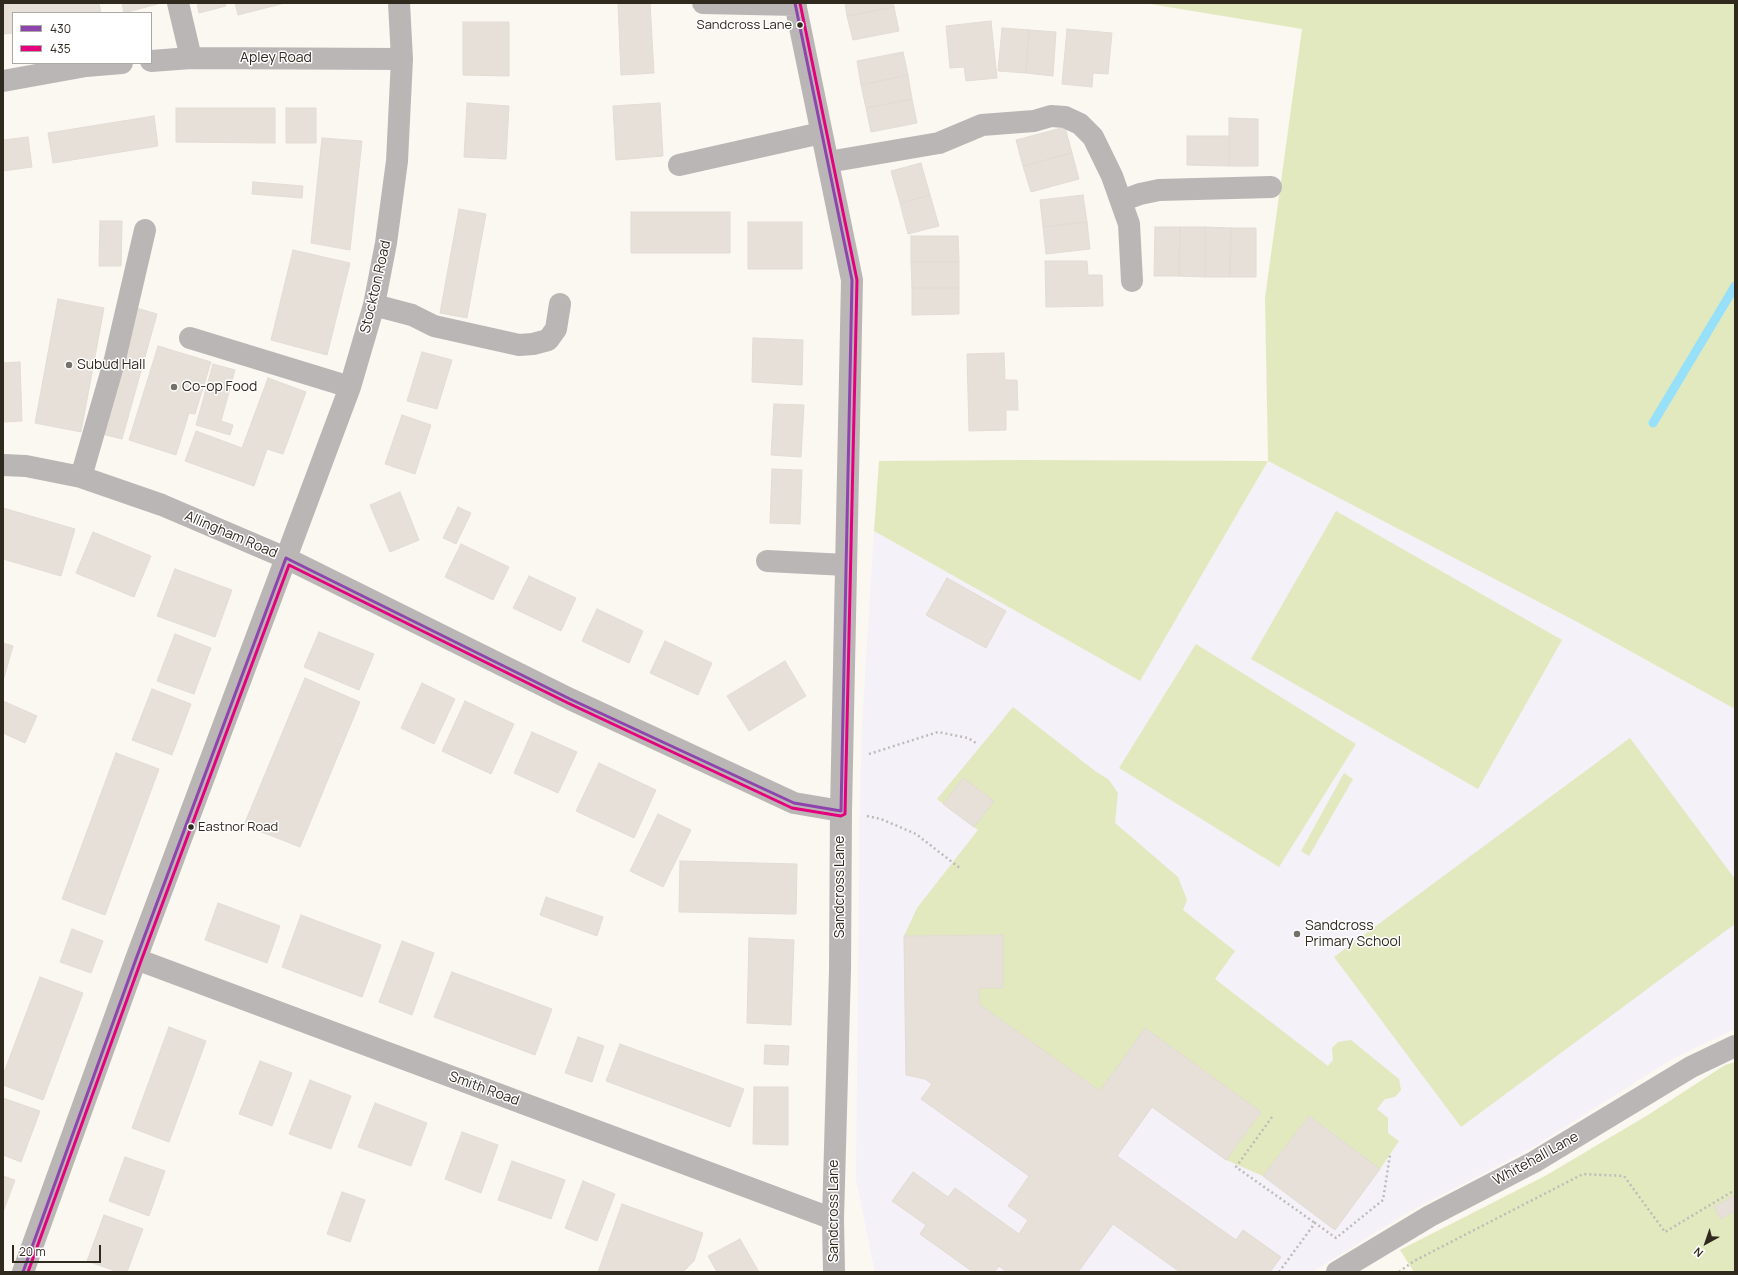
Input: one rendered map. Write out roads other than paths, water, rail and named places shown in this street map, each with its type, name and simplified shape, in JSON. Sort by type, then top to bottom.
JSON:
[{"type":"street","points":[[178,3],[190,58]]},
{"type":"street","name":"Stockton Road","points":[[286,558],[350,387],[374,305],[386,243],[397,161],[402,59],[399,3]]},
{"type":"street","points":[[703,3],[796,4]]},
{"type":"street","name":"Sandcross Lane","points":[[796,4],[852,280],[841,811],[840,970],[833,1219],[834,1272]]},
{"type":"street","name":"Apley Road","points":[[152,61],[190,58],[402,59]]},
{"type":"street","points":[[3,81],[86,66],[110,64]]},
{"type":"street","points":[[828,162],[939,143],[982,125],[1034,121],[1051,116],[1065,117],[1080,124],[1094,137],[1112,176],[1129,224],[1132,281]]},
{"type":"street","points":[[679,165],[821,133]]},
{"type":"street","points":[[1121,201],[1140,194],[1159,190],[1271,187]]},
{"type":"street","points":[[80,477],[115,359],[145,230]]},
{"type":"street","points":[[374,305],[412,315],[434,326],[519,345],[533,344],[548,340],[556,329],[560,304]]},
{"type":"street","points":[[190,338],[350,387]]},
{"type":"street","name":"Allingham Road","points":[[3,465],[26,466],[80,477],[162,505],[286,558],[570,699],[794,803],[841,811]]},
{"type":"street","points":[[23,1272],[136,959],[286,558]]},
{"type":"street","points":[[767,561],[846,565]]},
{"type":"street","name":"Smith Road","points":[[136,959],[833,1219]]},
{"type":"street","name":"Whitehall Lane","points":[[1337,1272],[1430,1216],[1534,1162],[1691,1067],[1735,1046]]},
{"type":"waterway","points":[[1653,423],[1735,286]]},
{"type":"place","name":"Sandcross Lane","points":[[800,25]]},
{"type":"place","name":"Subud Hall","points":[[69,365]]},
{"type":"place","name":"Co-op Food","points":[[174,387]]},
{"type":"place","name":"Eastnor Road","points":[[191,827]]},
{"type":"place","name":"Sandcross Primary School","points":[[1297,934]]}]
